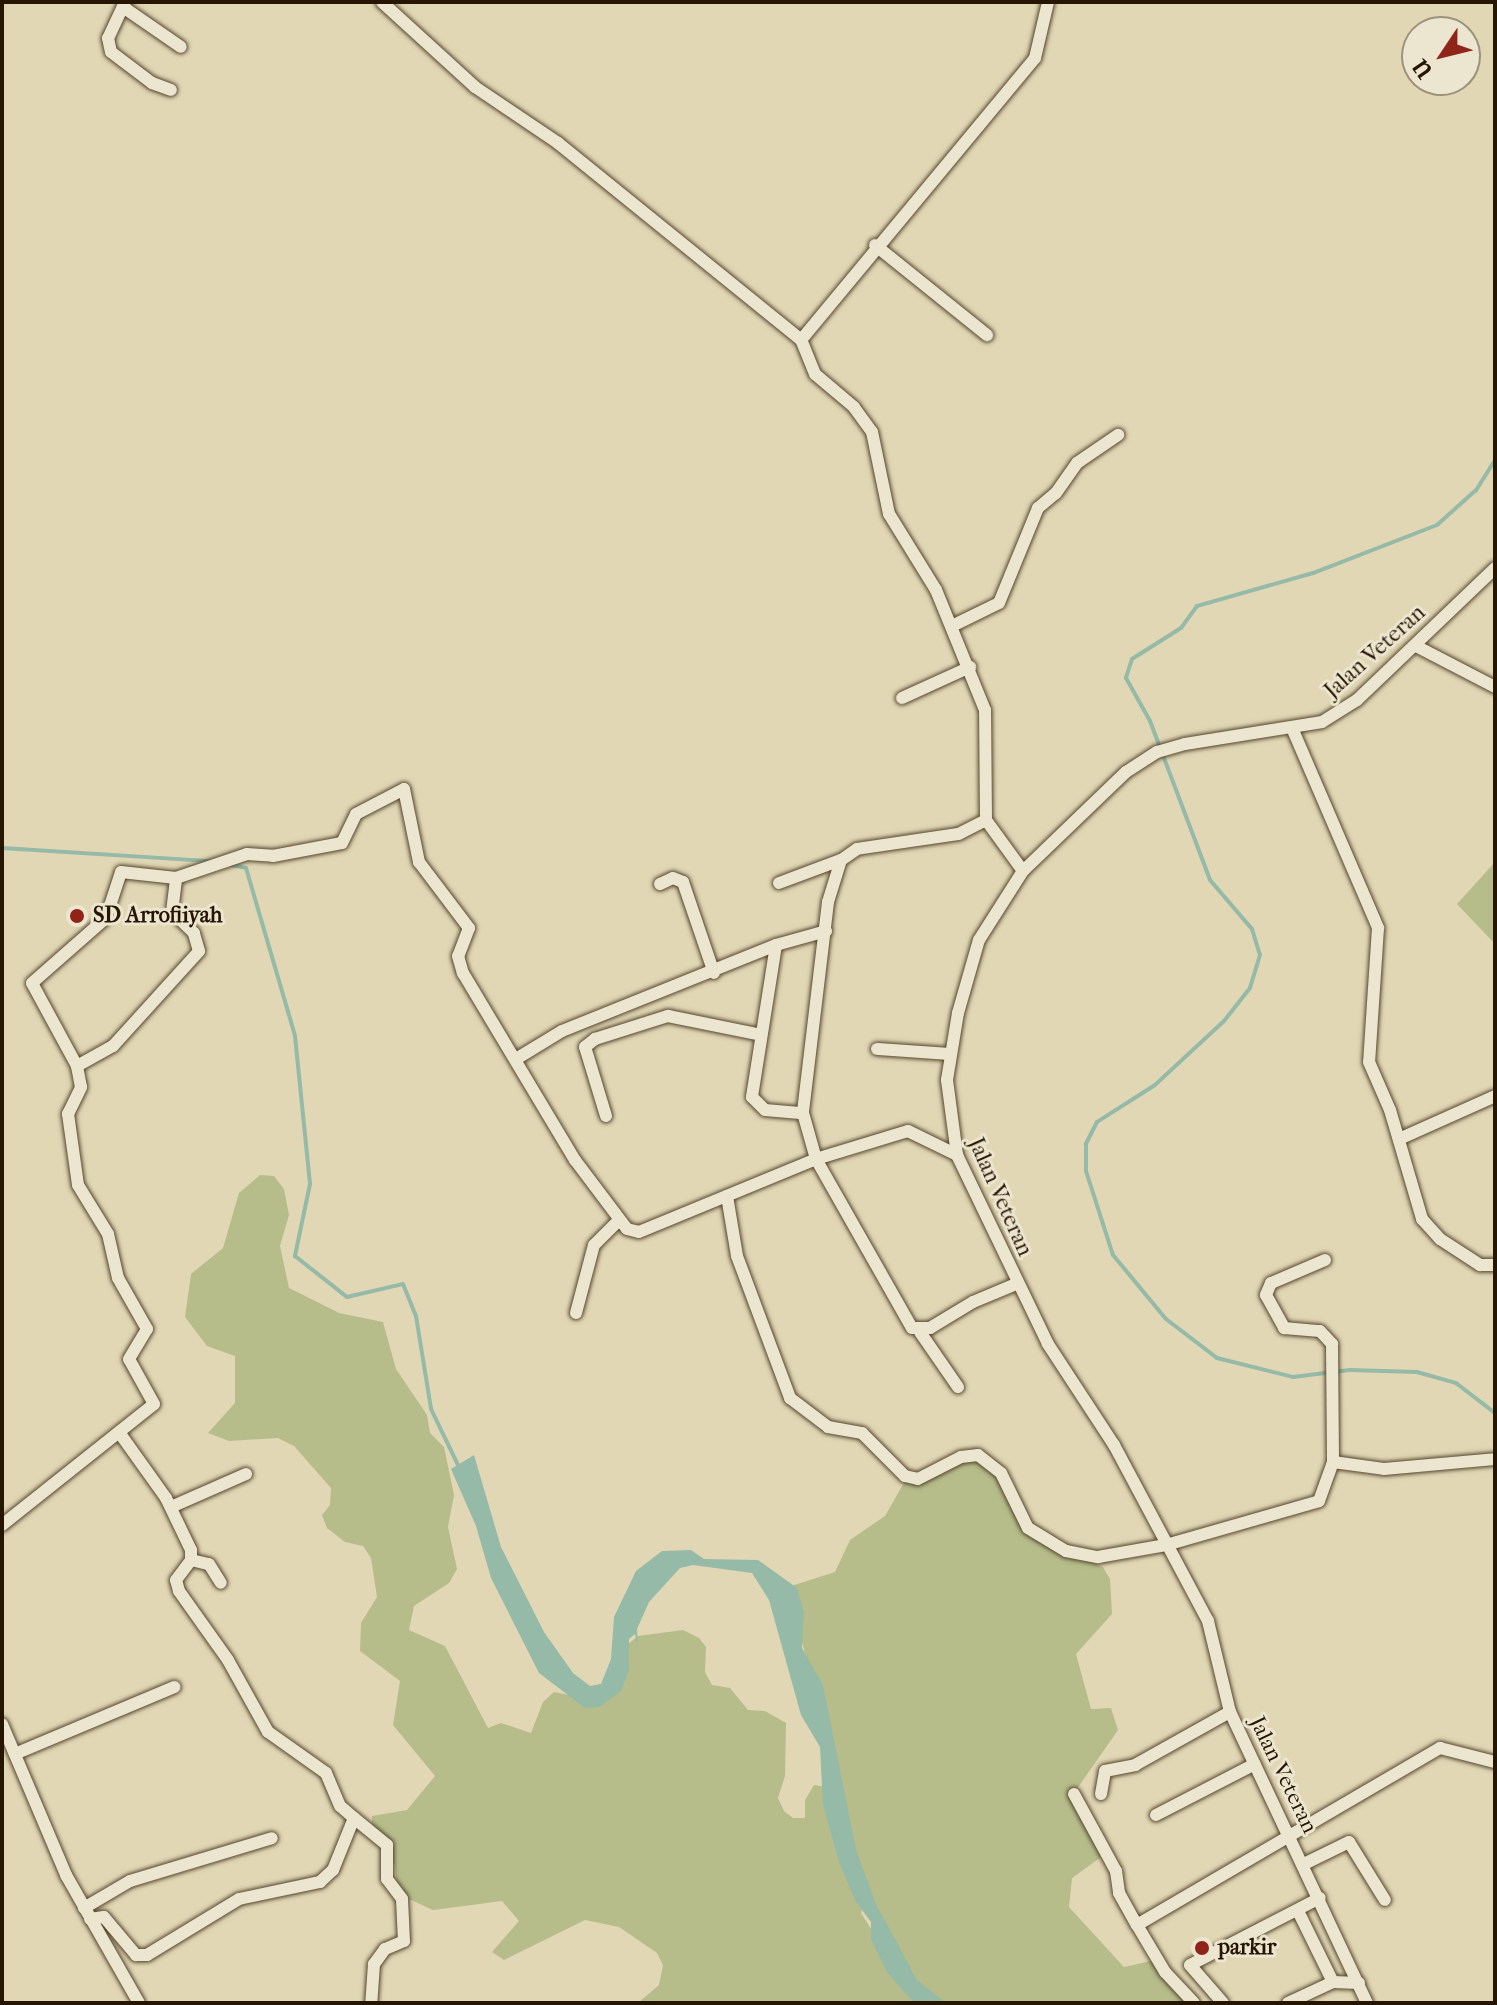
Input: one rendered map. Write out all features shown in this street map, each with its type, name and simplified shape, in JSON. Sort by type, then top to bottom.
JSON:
[{"type":"street","points":[[382,2],[475,87],[558,143],[801,340],[815,374],[854,407],[872,432],[889,514],[936,590],[970,667],[986,721],[986,820],[1023,871]]},
{"type":"street","points":[[801,340],[875,245],[1035,58],[1048,2]]},
{"type":"street","points":[[171,90],[152,83],[111,52],[108,38],[124,4],[181,47]]},
{"type":"street","points":[[875,245],[987,335]]},
{"type":"street","points":[[952,626],[999,603],[1038,508],[1056,493],[1077,463],[1118,435]]},
{"type":"street","name":"Jalan Veteran","points":[[1367,2003],[1230,1712],[1213,1632],[1114,1445],[1048,1344],[1016,1284],[957,1155],[947,1107],[951,1054],[979,940],[1023,871],[1126,772],[1157,752],[1292,728],[1338,714],[1416,646],[1495,568]]},
{"type":"street","points":[[1416,646],[1495,687]]},
{"type":"street","points":[[902,698],[970,667]]},
{"type":"street","points":[[1292,728],[1378,928],[1368,1048],[1429,1230],[1480,1265],[1495,1265]]},
{"type":"street","points":[[2,1525],[154,1404],[129,1359],[147,1329],[118,1278],[108,1234],[78,1185],[68,1114],[81,1087],[77,1066],[32,983],[106,918],[120,873],[176,878],[247,854],[273,856],[342,843],[356,814],[404,789],[419,862],[469,928],[458,956],[463,973],[617,1222],[639,1232],[816,1159],[908,1131],[957,1155]]},
{"type":"street","points":[[779,883],[841,860],[857,849],[958,834],[986,820]]},
{"type":"street","points":[[841,860],[826,931],[803,1113],[816,1159],[905,1319],[920,1332],[958,1387]]},
{"type":"street","points":[[77,1066],[113,1046],[199,951],[193,931],[172,912],[176,878]]},
{"type":"street","points":[[660,884],[673,878],[683,882],[714,973]]},
{"type":"street","points":[[516,1059],[562,1031],[714,973],[776,945],[826,931]]},
{"type":"street","points":[[776,945],[751,1089],[755,1103],[765,1110],[803,1113]]},
{"type":"street","points":[[606,1116],[585,1047],[595,1039],[668,1016],[761,1035]]},
{"type":"street","points":[[877,1049],[951,1054]]},
{"type":"street","points":[[1399,1139],[1495,1096]]},
{"type":"street","points":[[727,1196],[737,1256],[774,1366],[790,1398],[812,1419],[862,1433],[905,1476],[918,1479],[961,1457],[978,1455],[1001,1473],[1028,1528],[1066,1551],[1098,1557],[1166,1545],[1319,1501],[1333,1462],[1332,1344],[1320,1331],[1284,1328],[1266,1295],[1271,1283],[1325,1260]]},
{"type":"street","points":[[576,1313],[594,1245],[617,1222]]},
{"type":"street","points":[[920,1332],[1016,1284]]},
{"type":"street","points":[[119,1432],[171,1507],[191,1560]]},
{"type":"street","points":[[1333,1462],[1384,1469],[1495,1459]]},
{"type":"street","points":[[171,1507],[246,1474]]},
{"type":"street","points":[[191,1560],[209,1564],[221,1583]]},
{"type":"street","points":[[191,1560],[178,1576],[177,1587],[228,1660],[262,1724],[326,1773],[340,1806],[387,1845],[387,1879],[402,1899],[404,1941],[385,1949],[374,1964],[371,2003]]},
{"type":"street","points":[[15,1754],[174,1687]]},
{"type":"street","points":[[1101,1794],[1105,1771],[1135,1765],[1230,1712]]},
{"type":"street","points":[[2,1724],[87,1914],[139,2003]]},
{"type":"street","points":[[1137,1925],[1291,1838],[1440,1748],[1495,1762]]},
{"type":"street","points":[[1156,1815],[1255,1764]]},
{"type":"street","points":[[1074,1794],[1116,1871],[1119,1893],[1137,1925],[1165,1972],[1194,2003]]},
{"type":"street","points":[[87,1914],[104,1917],[136,1955],[147,1955],[239,1899],[320,1882],[333,1870],[354,1818]]},
{"type":"street","points":[[87,1914],[130,1881],[272,1838]]},
{"type":"street","points":[[1304,1864],[1349,1842],[1385,1900]]},
{"type":"street","points":[[1223,2003],[1190,1965],[1320,1898]]},
{"type":"street","points":[[1298,1911],[1333,1982]]},
{"type":"street","points":[[1288,2003],[1333,1982],[1359,1983]]},
{"type":"shaded area","points":[[1495,862],[1495,944],[1457,904]]},
{"type":"shaded area","points":[[260,1175],[274,1176],[284,1189],[289,1215],[280,1246],[289,1288],[339,1313],[383,1322],[396,1369],[427,1415],[430,1433],[444,1447],[454,1495],[448,1527],[457,1569],[449,1583],[414,1606],[409,1630],[445,1646],[488,1728],[501,1723],[531,1733],[543,1702],[554,1692],[600,1701],[628,1644],[638,1636],[683,1630],[699,1638],[706,1647],[705,1672],[712,1685],[730,1688],[748,1710],[765,1711],[786,1723],[785,1776],[778,1798],[784,1811],[793,1818],[805,1818],[805,1800],[814,1785],[826,1787],[826,1812],[863,1906],[861,1913],[918,2003],[638,2003],[659,1985],[663,1965],[657,1953],[619,1927],[585,1920],[504,1960],[492,1952],[519,1921],[502,1901],[433,1910],[398,1894],[395,1865],[372,1837],[372,1816],[407,1810],[435,1776],[393,1725],[400,1681],[360,1651],[361,1623],[377,1597],[371,1558],[363,1546],[345,1542],[327,1528],[322,1515],[330,1505],[331,1488],[294,1446],[278,1438],[229,1441],[208,1433],[235,1403],[235,1356],[207,1346],[185,1317],[191,1274],[223,1248],[239,1193]]},
{"type":"shaded area","points":[[474,1455],[501,1547],[544,1632],[573,1673],[590,1686],[601,1684],[611,1659],[614,1617],[636,1571],[662,1551],[691,1550],[704,1559],[758,1560],[797,1588],[804,1612],[802,1648],[823,1685],[856,1850],[876,1904],[917,1980],[946,2003],[914,2003],[887,1972],[871,1939],[871,1922],[856,1902],[840,1865],[823,1805],[820,1747],[801,1715],[769,1600],[752,1573],[693,1565],[680,1568],[649,1602],[637,1629],[638,1648],[635,1634],[629,1639],[629,1670],[621,1691],[600,1707],[585,1708],[539,1673],[491,1578],[476,1526],[451,1469]]},
{"type":"shaded area","points":[[960,1456],[989,1463],[1025,1529],[1103,1567],[1110,1579],[1112,1614],[1076,1654],[1091,1709],[1111,1708],[1118,1730],[1072,1796],[1104,1855],[1072,1878],[1069,1907],[1124,1967],[1151,1961],[1192,2003],[945,2003],[917,1981],[875,1905],[855,1850],[788,1587],[835,1572],[850,1540],[885,1516],[905,1481]]},
{"type":"waterway","points":[[1495,460],[1476,490],[1437,525],[1313,573],[1197,606],[1181,628],[1132,659],[1126,678],[1150,721],[1210,880],[1252,929],[1260,955],[1250,988],[1224,1021],[1155,1085],[1097,1122],[1086,1144],[1086,1171],[1113,1255],[1166,1319],[1217,1358],[1293,1377],[1350,1370],[1417,1372],[1456,1383],[1495,1413]]},
{"type":"waterway","points":[[2,848],[211,861]]},
{"type":"waterway","points":[[231,865],[246,868],[295,1036],[310,1184],[295,1256],[347,1297],[403,1284],[416,1316],[431,1409],[460,1469]]},
{"type":"place","name":"SD Arrofiiyah","points":[[77,916]]},
{"type":"place","name":"parkir","points":[[1202,1948]]}]
